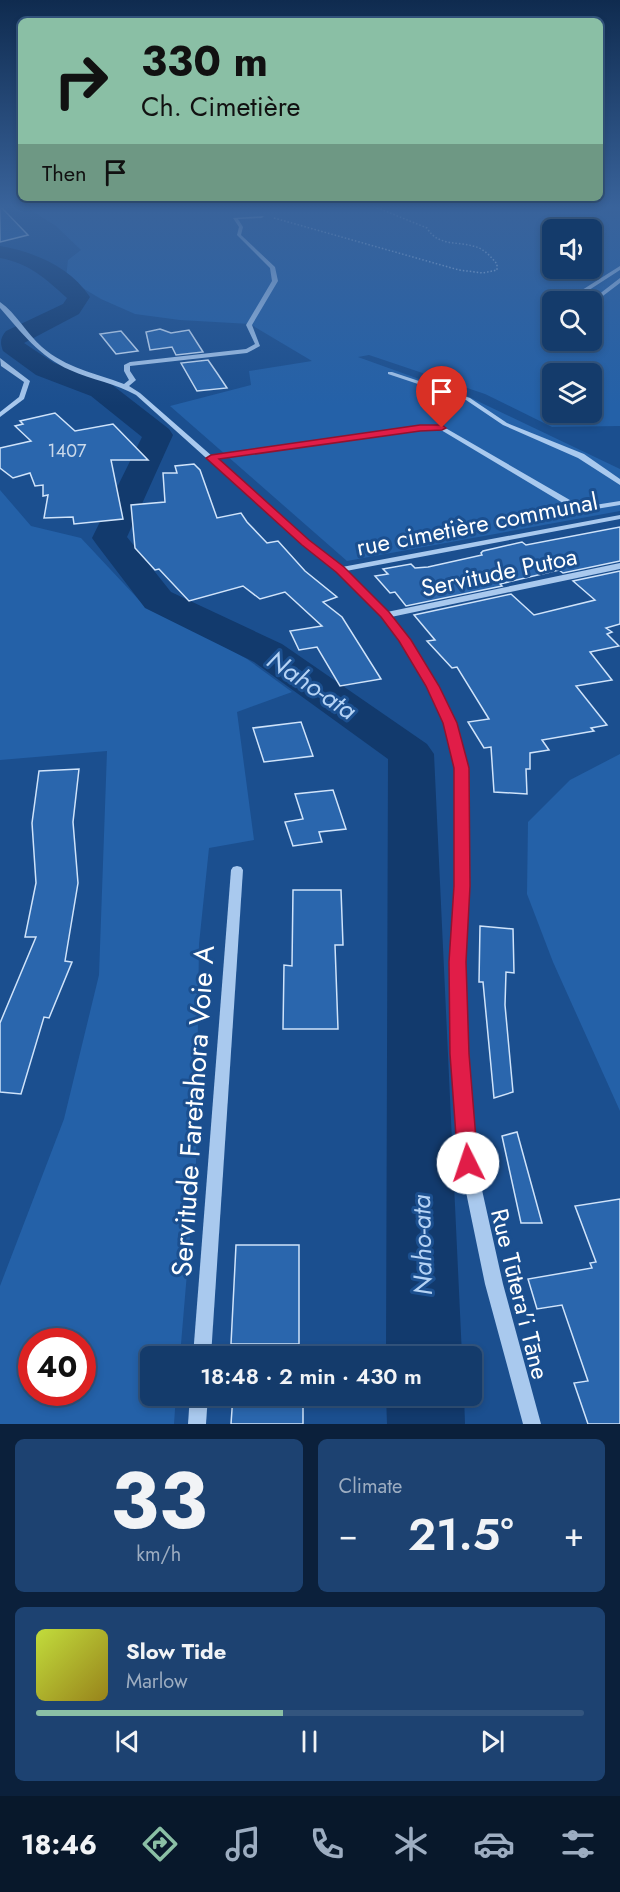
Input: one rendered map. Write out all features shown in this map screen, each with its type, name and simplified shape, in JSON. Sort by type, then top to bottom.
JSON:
[{"type":"street","points":[[126,386],[133,381],[127,371],[127,365],[132,363],[247,351],[258,345],[249,324],[275,281],[274,272]]},
{"type":"street","points":[[584,291],[613,272]]},
{"type":"street","points":[[602,294],[620,279]]},
{"type":"street","name":"Rue Tūtera'i Tāne","points":[[0,304],[31,342],[45,354],[73,369],[126,386],[157,410],[306,543],[340,570],[385,615],[404,640],[442,704],[450,723],[461,768],[462,886],[457,962],[460,1054],[468,1163],[494,1284],[532,1424]]},
{"type":"street","points":[[4,320],[12,318]]},
{"type":"street","points":[[0,360],[3,365],[27,381],[22,398],[0,415]]},
{"type":"street","points":[[390,373],[468,399],[505,424],[581,456],[620,483]]},
{"type":"street","points":[[211,458],[420,428],[442,428],[581,510],[620,503]]},
{"type":"street","name":"rue cimetière communal","points":[[340,570],[620,517]]},
{"type":"street","name":"Servitude Putoa","points":[[385,615],[620,566]]},
{"type":"street","name":"Servitude Faretahora Voie A","points":[[203,1346],[237,870]]},
{"type":"street","points":[[197,1424],[198,1406]]},
{"type":"path","points":[[473,272],[495,272]]},
{"type":"shaded area","points":[[67,272],[542,272],[542,279],[602,279],[602,272],[620,272],[620,426],[552,427],[544,423],[602,423],[602,363],[542,363],[542,422],[485,394],[369,355],[358,357],[469,397],[620,469],[620,511],[347,561],[170,406],[251,385],[249,371],[312,361],[250,324],[180,320],[135,314],[101,299],[66,278]]},
{"type":"shaded area","points":[[0,490],[31,526],[81,538],[139,600],[247,659],[292,692],[237,712],[254,840],[209,848],[199,944],[196,1166],[181,1346],[140,1346],[140,1406],[175,1406],[174,1424],[0,1424],[0,1286],[64,1119],[99,975],[107,751],[0,760]]},
{"type":"shaded area","points":[[620,754],[620,1111],[553,962],[527,894],[528,822],[570,780]]},
{"type":"building","points":[[160,329],[171,333],[189,330],[203,352],[176,355],[172,347],[150,350],[146,332]]},
{"type":"building","points":[[121,331],[138,351],[116,354],[100,334]]},
{"type":"building","points":[[208,360],[227,388],[197,391],[181,363]]},
{"type":"building","points":[[55,413],[75,431],[113,424],[148,460],[111,460],[123,519],[74,524],[73,517],[44,518],[48,495],[43,496],[43,485],[35,486],[30,473],[13,478],[0,468],[0,448],[31,441],[15,426],[23,424],[20,421]]},
{"type":"building","points":[[194,464],[200,470],[217,518],[241,513],[267,543],[278,541],[305,571],[337,597],[323,602],[342,617],[381,679],[340,686],[317,647],[299,650],[290,631],[322,626],[285,592],[260,599],[243,586],[189,601],[159,569],[155,570],[135,548],[131,505],[165,502],[163,473],[177,473],[175,466]]},
{"type":"building","points":[[620,527],[620,561],[563,573],[559,570],[500,584],[502,586],[406,606],[395,592],[390,593],[375,576],[388,574],[383,569],[411,564],[415,568],[428,567],[482,555],[483,551],[522,542],[526,545]]},
{"type":"building","points":[[620,571],[620,624],[606,628],[612,632],[607,634],[619,646],[590,652],[612,680],[576,686],[607,725],[591,728],[594,731],[542,740],[549,750],[530,753],[530,769],[526,769],[527,794],[494,792],[491,747],[484,748],[468,722],[489,719],[457,667],[452,668],[427,641],[435,640],[414,615],[511,594],[534,615],[595,600],[573,581]]},
{"type":"building","points":[[301,722],[313,756],[264,762],[253,728]]},
{"type":"building","points":[[79,769],[73,822],[78,883],[65,961],[72,962],[49,1018],[44,1017],[21,1094],[0,1092],[0,1023],[36,937],[25,937],[36,883],[32,823],[39,771]]},
{"type":"building","points":[[333,790],[346,829],[319,832],[322,842],[293,846],[285,822],[303,819],[295,794]]},
{"type":"building","points":[[293,890],[341,890],[343,945],[335,945],[338,1029],[283,1029],[284,965],[292,966]]},
{"type":"building","points":[[480,926],[513,929],[514,973],[506,972],[505,1005],[513,1092],[494,1098],[483,982],[479,982]]},
{"type":"building","points":[[517,1132],[542,1223],[521,1223],[502,1136]]},
{"type":"building","points":[[620,1199],[620,1424],[588,1424],[574,1383],[588,1381],[562,1305],[537,1309],[528,1279],[592,1268],[590,1263],[596,1262],[575,1206]]},
{"type":"building","points":[[236,1245],[299,1245],[299,1344],[231,1344]]},
{"type":"building","points":[[232,1406],[303,1406],[303,1424],[231,1424]]},
{"type":"waterway","name":"Naho-ata","points":[[52,272],[79,297],[71,309],[15,336],[11,341],[12,346],[45,369],[101,390],[158,435],[109,538],[158,600],[268,653],[411,754],[424,1346]]},
{"type":"waterway","name":"Naho-ata","points":[[425,1406],[426,1424]]},
{"type":"route","points":[[442,428],[420,428],[230,453],[211,458],[306,543],[340,570],[385,615],[433,686],[450,723],[461,768],[462,886],[457,962],[460,1054],[468,1163]]}]
